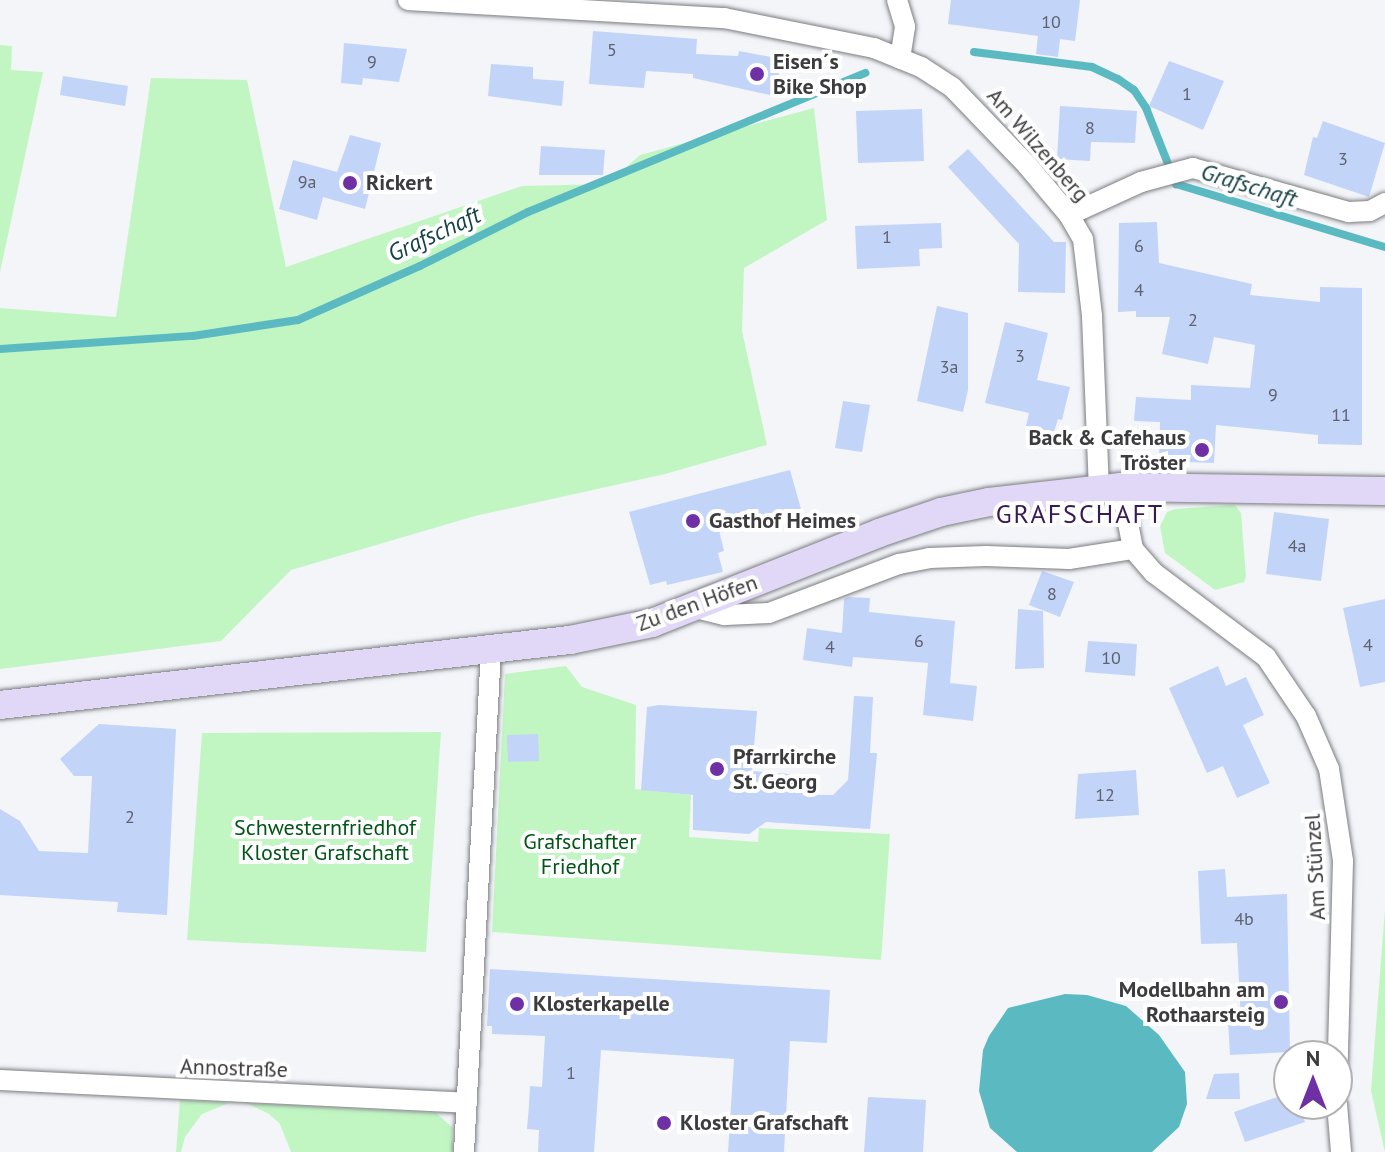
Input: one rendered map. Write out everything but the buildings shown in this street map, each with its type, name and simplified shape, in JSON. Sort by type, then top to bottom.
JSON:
[{"type":"street","name":"Am Wilzenberg","points":[[408,0],[724,18],[828,37],[900,59],[934,75],[970,102],[1069,215],[1083,239],[1089,268],[1110,487]]},
{"type":"street","points":[[897,0],[905,27],[900,59]]},
{"type":"street","points":[[1069,215],[1187,169],[1206,170],[1349,212],[1370,211],[1385,203]]},
{"type":"street","points":[[696,608],[725,615],[769,613],[899,564],[929,558],[1069,559],[1133,549],[1110,487]]},
{"type":"street","name":"Zu den Höfen","points":[[0,705],[491,651],[602,634],[652,623],[696,608],[866,537],[941,512],[989,502],[1110,487],[1385,491]]},
{"type":"street","name":"Am Stünzel","points":[[1133,549],[1154,573],[1266,657],[1295,698],[1318,740],[1337,805],[1343,861],[1338,1040]]},
{"type":"street","points":[[464,1152],[491,651]]},
{"type":"street","name":"Annostraße","points":[[0,1080],[466,1103]]},
{"type":"street","points":[[1338,1120],[1341,1152]]},
{"type":"green space","points":[[0,45],[12,46],[11,70],[43,72],[0,272]]},
{"type":"green space","points":[[151,78],[247,80],[286,267],[522,186],[607,184],[640,155],[814,108],[827,220],[744,268],[742,331],[767,445],[665,474],[475,516],[291,570],[221,641],[0,669],[0,308],[116,317]]},
{"type":"green space","points":[[1235,505],[1241,513],[1246,576],[1244,582],[1215,590],[1165,553],[1160,526],[1167,512],[1175,509]]},
{"type":"green space","name":"Grafschafter Friedhof","points":[[566,666],[582,687],[636,705],[635,789],[691,795],[689,837],[758,842],[759,828],[890,834],[881,960],[492,932],[505,674]]},
{"type":"green space","name":"Schwesternfriedhof Kloster Grafschaft","points":[[441,732],[426,952],[187,940],[202,733]]},
{"type":"green space","points":[[1385,909],[1385,1152],[1371,1091]]},
{"type":"green space","points":[[180,1100],[229,1103],[202,1114],[185,1137],[181,1152],[176,1152]]},
{"type":"green space","points":[[246,1103],[436,1113],[452,1127],[453,1152],[291,1152],[280,1124],[269,1114]]},
{"type":"water","points":[[1065,994],[1087,995],[1126,1006],[1159,1035],[1185,1072],[1187,1104],[1179,1127],[1152,1152],[1017,1152],[990,1128],[979,1091],[983,1050],[989,1036],[1008,1008]]},
{"type":"waterway","name":"Grafschaft","points":[[974,52],[1092,67],[1118,79],[1134,90],[1146,108],[1176,184],[1385,247]]},
{"type":"waterway","name":"Grafschaft","points":[[0,349],[193,336],[298,320],[420,266],[528,212],[866,73]]},
{"type":"place","name":"Eisen´s Bike Shop","points":[[757,74]]},
{"type":"place","name":"Rickert","points":[[350,183]]},
{"type":"place","name":"Back & Cafehaus Tröster","points":[[1202,450]]},
{"type":"place","name":"Gasthof Heimes","points":[[693,521]]},
{"type":"place","name":"Pfarrkirche St. Georg","points":[[717,769]]},
{"type":"place","name":"Modellbahn am Rothaarsteig","points":[[1281,1002]]},
{"type":"place","name":"Klosterkapelle","points":[[517,1004]]},
{"type":"place","name":"Kloster Grafschaft","points":[[664,1123]]},
{"type":"district","name":"GRAFSCHAFT","points":[[1080,514]]}]
